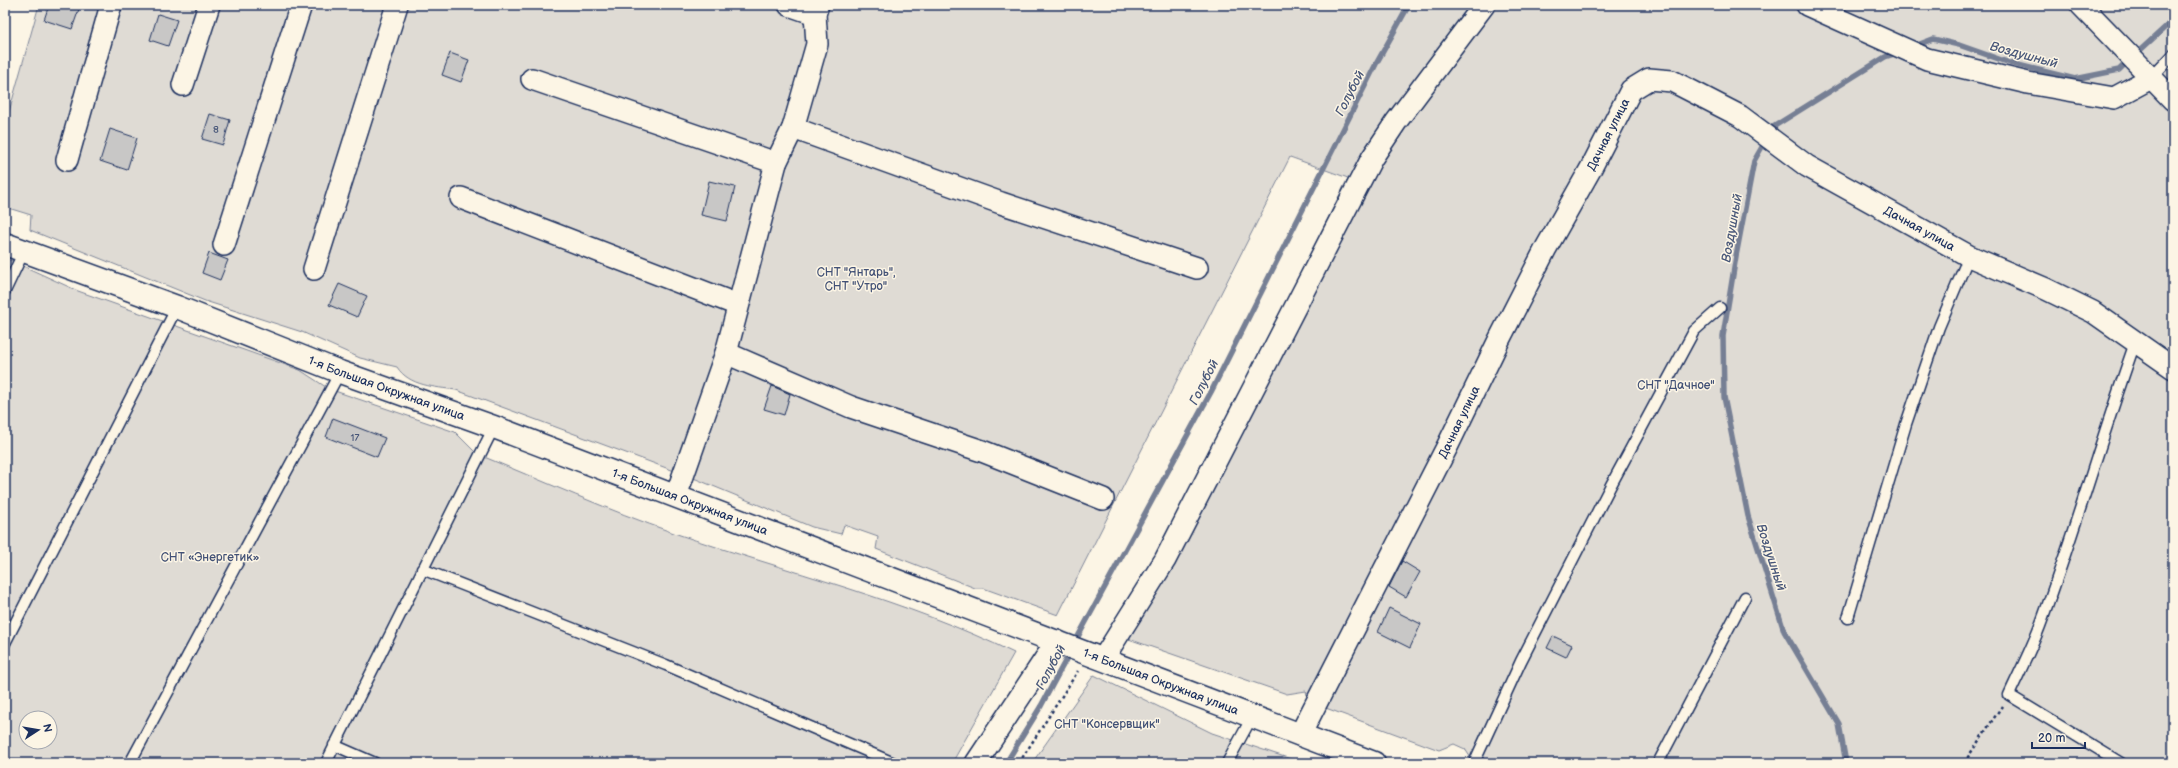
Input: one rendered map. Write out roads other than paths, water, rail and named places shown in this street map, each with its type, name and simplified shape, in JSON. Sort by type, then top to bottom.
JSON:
[{"type":"street","points":[[67,160],[111,5]]},
{"type":"street","points":[[183,85],[209,5]]},
{"type":"street","points":[[224,244],[301,5]]},
{"type":"street","points":[[314,269],[397,5]]},
{"type":"street","points":[[676,496],[726,353],[776,163],[793,128],[817,44],[816,9],[789,5]]},
{"type":"street","points":[[1096,656],[1165,560],[1372,158],[1396,122],[1484,5]]},
{"type":"street","points":[[1807,5],[1927,59],[2028,83],[2114,98],[2151,78]]},
{"type":"street","points":[[2081,5],[2173,100]]},
{"type":"street","name":"Дачная улица","points":[[1300,735],[1448,445],[1502,333],[1631,90],[1649,79],[1672,81],[1740,116],[1807,166],[1969,256],[2046,289],[2093,312],[2136,340],[2173,368]]},
{"type":"street","points":[[532,80],[776,163]]},
{"type":"street","points":[[793,128],[994,200],[1196,268]]},
{"type":"street","points":[[461,198],[738,305]]},
{"type":"street","name":"1-я Большая Окружная улица","points":[[14,247],[176,307],[340,372],[494,427],[676,496],[1374,763]]},
{"type":"street","points":[[726,353],[851,406],[982,450],[1103,499]]},
{"type":"street","points":[[976,763],[1057,641]]},
{"type":"lane","points":[[2151,78],[2173,55]]},
{"type":"lane","points":[[5,291],[14,247]]},
{"type":"lane","points":[[1848,618],[1912,409],[1939,327],[1969,256]]},
{"type":"lane","points":[[5,643],[176,307]]},
{"type":"lane","points":[[1474,763],[1521,661],[1619,471],[1694,331],[1720,308]]},
{"type":"lane","points":[[2121,763],[2009,696],[2045,613],[2068,546],[2112,406],[2136,340]]},
{"type":"lane","points":[[130,763],[340,372]]},
{"type":"lane","points":[[326,763],[494,427]]},
{"type":"lane","points":[[422,569],[666,665],[894,763]]},
{"type":"lane","points":[[1658,763],[1745,597]]},
{"type":"lane","points":[[1227,763],[1252,717]]},
{"type":"lane","points":[[334,745],[375,763]]},
{"type":"waterway","name":"Голубой","points":[[1074,644],[1211,392],[1376,64],[1409,5]]},
{"type":"waterway","name":"Воздушный","points":[[2135,55],[2173,20]]},
{"type":"waterway","name":"Воздушный","points":[[1912,47],[1933,39],[1959,45],[2010,63],[2075,79],[2119,70],[2128,61]]},
{"type":"waterway","name":"Воздушный","points":[[1770,133],[1773,127],[1885,57],[1897,53]]},
{"type":"waterway","name":"Воздушный","points":[[1766,140],[1754,161],[1736,256],[1723,336],[1724,397],[1748,516],[1784,631],[1839,724],[1846,763]]},
{"type":"waterway","name":"Голубой","points":[[1006,763],[1041,706],[1070,652]]},
{"type":"park label","name":"СНТ \"Янтарь\", СНТ \"Утро\"","points":[[856,279]]},
{"type":"park label","name":"СНТ \"Дачное\"","points":[[1676,385]]},
{"type":"park label","name":"СНТ «Энергетик»","points":[[210,557]]},
{"type":"park label","name":"СНТ \"Консервщик\"","points":[[1107,724]]}]
